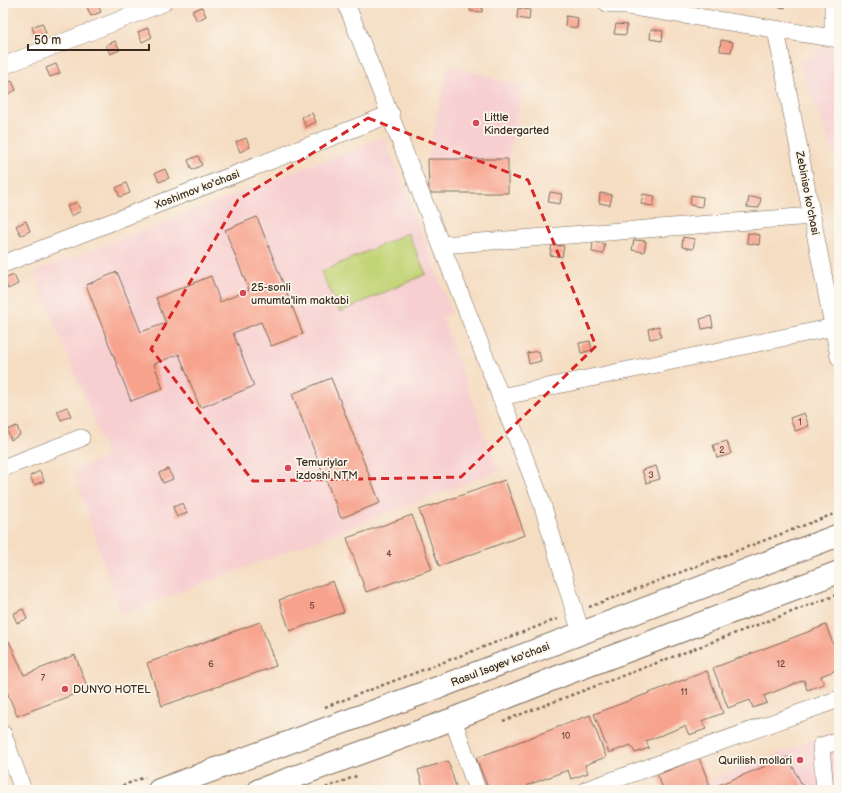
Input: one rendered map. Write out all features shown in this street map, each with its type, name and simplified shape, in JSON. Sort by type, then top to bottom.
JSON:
[{"type":"main road","name":"Rasul Isayev ko'chasi","points":[[154,783],[186,785],[437,688],[578,623],[839,535]]},
{"type":"main road","points":[[258,790],[453,719],[575,670],[839,572]]},
{"type":"street","points":[[3,66],[162,3]]},
{"type":"street","points":[[346,3],[391,114],[540,497],[578,623]]},
{"type":"street","points":[[607,3],[836,39],[833,3]]},
{"type":"street","name":"Zebiniso ko'chasi","points":[[776,30],[839,357]]},
{"type":"street","name":"Xoshimov ko'chasi","points":[[3,264],[391,114]]},
{"type":"street","points":[[442,245],[812,216]]},
{"type":"street","points":[[500,396],[834,327]]},
{"type":"street","points":[[3,468],[81,438]]},
{"type":"street","points":[[586,790],[839,699]]},
{"type":"street","points":[[453,719],[477,790]]},
{"type":"street","points":[[3,734],[23,790]]},
{"type":"street","points":[[825,790],[821,746],[839,741]]},
{"type":"path","points":[[319,709],[578,623],[839,512]]},
{"type":"path","points":[[497,724],[839,594]]},
{"type":"path","points":[[112,790],[154,783]]},
{"type":"highlighted area","points":[[368,118],[528,180],[596,346],[461,477],[253,481],[151,349],[238,200]]},
{"type":"shaded area","points":[[825,46],[839,48],[839,166],[799,63]]},
{"type":"shaded area","name":"Little Kindergarted","points":[[448,64],[524,87],[508,159],[508,193],[429,193],[428,159]]},
{"type":"shaded area","points":[[384,137],[452,313],[442,317],[498,471],[121,615],[73,470],[108,456],[34,272]]},
{"type":"shaded area","name":"Qurilish mollari","points":[[839,730],[839,790],[685,790]]},
{"type":"green space","points":[[408,233],[426,274],[340,312],[321,272]]},
{"type":"building","points":[[97,3],[101,12],[91,16],[87,7]]},
{"type":"building","points":[[471,3],[483,3],[482,12],[470,11]]},
{"type":"building","points":[[774,3],[786,3],[785,8],[773,6]]},
{"type":"building","points":[[202,7],[206,16],[197,21],[192,11]]},
{"type":"building","points":[[518,8],[530,10],[529,20],[517,18]]},
{"type":"building","points":[[566,16],[578,18],[577,28],[565,26]]},
{"type":"building","points":[[42,23],[46,33],[36,37],[32,27]]},
{"type":"building","points":[[616,24],[627,25],[626,35],[614,34]]},
{"type":"building","points":[[148,28],[152,37],[142,42],[138,32]]},
{"type":"building","points":[[651,29],[663,31],[662,41],[650,39]]},
{"type":"building","points":[[721,40],[733,42],[731,52],[720,51]]},
{"type":"building","points":[[115,41],[120,50],[110,54],[106,45]]},
{"type":"building","points":[[56,64],[60,73],[50,77],[46,68]]},
{"type":"building","points":[[12,81],[16,90],[6,95],[3,85]]},
{"type":"building","points":[[312,113],[316,122],[306,127],[302,117]]},
{"type":"building","points":[[246,138],[250,147],[240,152],[236,142]]},
{"type":"building","points":[[198,156],[202,165],[192,170],[188,160]]},
{"type":"building","points":[[428,159],[508,159],[508,193],[429,193]]},
{"type":"building","points":[[165,169],[169,178],[159,182],[155,173]]},
{"type":"building","points":[[126,183],[130,193],[120,197],[116,188]]},
{"type":"building","points":[[550,192],[562,194],[560,204],[548,202]]},
{"type":"building","points":[[600,193],[612,195],[610,205],[599,203]]},
{"type":"building","points":[[643,194],[655,196],[653,206],[641,204]]},
{"type":"building","points":[[691,195],[703,197],[702,207],[690,205]]},
{"type":"building","points":[[749,197],[761,198],[759,208],[747,207]]},
{"type":"building","points":[[77,202],[81,211],[71,216],[67,206]]},
{"type":"building","points":[[257,217],[303,334],[271,346],[261,322],[233,333],[254,386],[200,408],[179,354],[154,364],[163,389],[131,401],[86,285],[117,272],[141,332],[166,323],[156,298],[211,276],[220,302],[249,290],[225,230]]},
{"type":"building","points":[[26,221],[30,231],[21,235],[16,226]]},
{"type":"building","points":[[748,233],[760,235],[759,245],[747,243]]},
{"type":"building","points":[[683,237],[695,239],[693,249],[682,247]]},
{"type":"building","points":[[634,240],[646,241],[644,252],[632,250]]},
{"type":"building","points":[[593,242],[605,244],[603,254],[592,252]]},
{"type":"building","points":[[552,245],[564,246],[562,257],[550,255]]},
{"type":"building","points":[[14,275],[18,284],[8,289],[4,279]]},
{"type":"building","points":[[711,316],[713,327],[702,329],[700,319]]},
{"type":"building","points":[[659,326],[661,337],[650,339],[648,329]]},
{"type":"building","points":[[590,341],[592,350],[581,353],[579,343]]},
{"type":"building","points":[[539,351],[541,361],[529,364],[527,353]]},
{"type":"building","points":[[331,378],[380,503],[341,518],[292,394]]},
{"type":"building","points":[[67,407],[71,416],[61,420],[57,411]]},
{"type":"building","points":[[804,413],[809,426],[795,431],[790,418]]},
{"type":"building","points":[[17,426],[20,435],[11,440],[7,430]]},
{"type":"building","points":[[727,441],[731,454],[717,458],[713,445]]},
{"type":"building","points":[[656,466],[660,479],[646,483],[642,470]]},
{"type":"building","points":[[168,469],[173,479],[163,483],[159,473]]},
{"type":"building","points":[[40,471],[44,481],[34,485],[30,476]]},
{"type":"building","points":[[505,480],[525,535],[439,566],[419,510]]},
{"type":"building","points":[[183,503],[187,513],[177,517],[173,507]]},
{"type":"building","points":[[412,515],[432,569],[366,592],[347,538]]},
{"type":"building","points":[[333,581],[344,612],[290,631],[279,600]]},
{"type":"building","points":[[23,609],[27,619],[17,623],[13,614]]},
{"type":"building","points":[[260,622],[276,666],[162,706],[147,663]]},
{"type":"building","points":[[826,625],[839,660],[839,669],[821,676],[824,684],[807,690],[804,680],[764,696],[767,703],[753,708],[750,700],[728,708],[713,668]]},
{"type":"building","points":[[9,641],[24,675],[75,655],[88,689],[17,716],[3,682],[3,643]]},
{"type":"building","points":[[707,671],[723,713],[702,721],[706,729],[689,735],[685,726],[646,741],[649,748],[635,753],[631,745],[609,753],[594,714]]},
{"type":"building","points":[[590,715],[606,757],[585,765],[588,773],[571,779],[568,770],[528,785],[530,790],[489,790],[476,758]]},
{"type":"building","points":[[788,757],[803,787],[796,790],[664,790],[657,775],[699,758],[711,788]]},
{"type":"building","points":[[448,761],[457,790],[424,790],[418,770]]},
{"type":"place","name":"Little Kindergarted","points":[[476,123]]},
{"type":"place","name":"25-sonli umumta'lim maktabi","points":[[243,293]]},
{"type":"place","name":"Temuriylar izdoshi NTM","points":[[288,468]]},
{"type":"place","name":"DUNYO HOTEL","points":[[65,689]]},
{"type":"place","name":"Qurilish mollari","points":[[800,760]]}]
